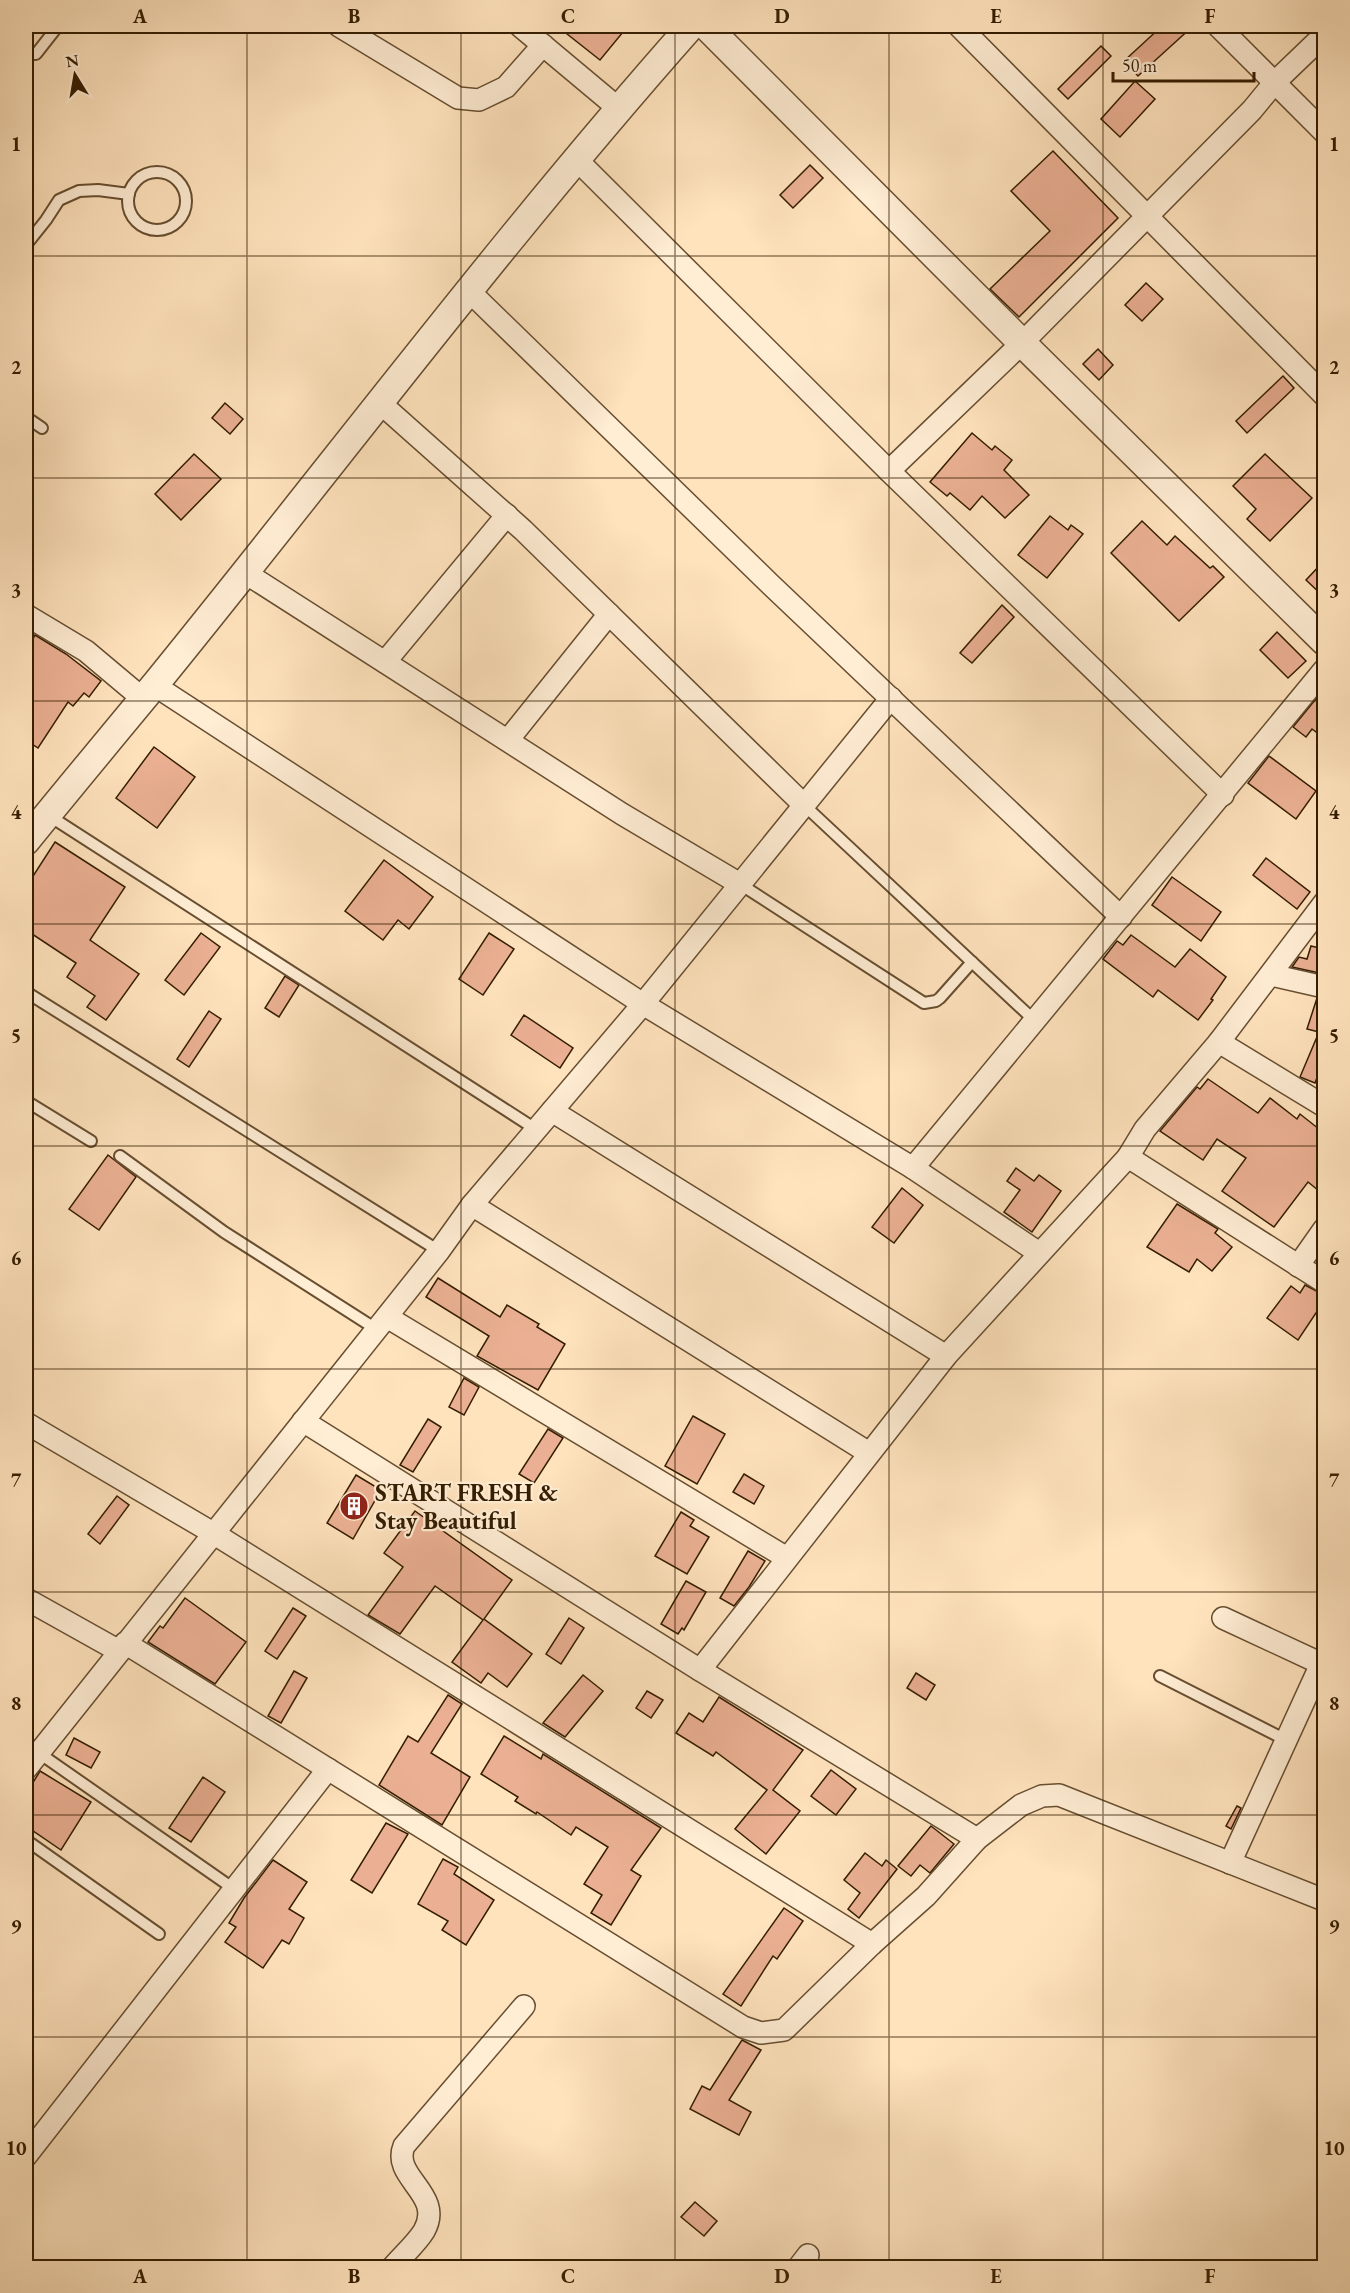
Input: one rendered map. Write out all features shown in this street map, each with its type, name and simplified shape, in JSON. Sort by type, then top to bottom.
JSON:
[{"type":"street","points":[[339,26],[458,98],[479,100],[506,87],[543,45]]},
{"type":"street","points":[[520,26],[618,108]]},
{"type":"street","points":[[26,841],[468,290],[618,108],[691,26]]},
{"type":"street","points":[[706,26],[1324,641]]},
{"type":"street","points":[[959,26],[1324,395]]},
{"type":"street","points":[[1218,26],[1324,132]]},
{"type":"street","points":[[889,471],[1147,218],[1252,110],[1275,82],[1324,35]]},
{"type":"street","points":[[576,159],[889,471],[1223,795]]},
{"type":"street","points":[[468,290],[1121,917]]},
{"type":"street","points":[[379,402],[507,515],[804,806]]},
{"type":"street","points":[[385,662],[507,515]]},
{"type":"street","points":[[244,572],[622,814],[740,884]]},
{"type":"street","points":[[507,740],[609,614]]},
{"type":"street","points":[[26,615],[643,1004],[913,1168],[1039,1253]]},
{"type":"street","points":[[913,1168],[1324,670]]},
{"type":"street","points":[[32,1761],[439,1251],[472,1205],[643,1004],[891,698]]},
{"type":"street","points":[[700,1670],[946,1356],[1128,1157],[1145,1130],[1219,1042],[1324,903]]},
{"type":"street","points":[[1271,975],[1324,987]]},
{"type":"street","points":[[1219,1042],[1324,1106]]},
{"type":"street","points":[[552,1111],[946,1356]]},
{"type":"street","points":[[1128,1157],[1324,1282]]},
{"type":"street","points":[[472,1205],[869,1453]]},
{"type":"street","points":[[1298,1266],[1324,1228]]},
{"type":"street","points":[[381,1323],[787,1558]]},
{"type":"street","points":[[303,1421],[700,1670],[977,1839]]},
{"type":"street","points":[[26,1423],[213,1533],[872,1944]]},
{"type":"street","points":[[26,1599],[122,1647],[328,1769],[743,2027],[761,2032],[784,2030],[872,1944],[926,1896],[977,1839],[1021,1804],[1042,1796],[1059,1795],[1324,1900]]},
{"type":"street","points":[[1223,1618],[1323,1664],[1230,1863]]},
{"type":"street","points":[[26,2156],[328,1769]]},
{"type":"street","points":[[392,2268],[424,2231],[429,2214],[424,2196],[403,2166],[400,2156],[404,2146],[524,2006]]},
{"type":"lane","points":[[26,54],[36,54],[58,26]]},
{"type":"lane","points":[[164,172],[179,181],[186,197],[186,206],[183,215],[169,227],[151,229],[136,220],[128,204],[129,194],[138,179],[145,174],[164,172]]},
{"type":"lane","points":[[26,245],[59,200],[79,191],[98,190],[129,194]]},
{"type":"lane","points":[[26,417],[42,428]]},
{"type":"lane","points":[[804,806],[1035,1021]]},
{"type":"lane","points":[[48,815],[537,1130]]},
{"type":"lane","points":[[740,884],[924,1003],[940,998],[972,963]]},
{"type":"lane","points":[[26,992],[439,1251]]},
{"type":"lane","points":[[26,1101],[91,1141]]},
{"type":"lane","points":[[120,1156],[224,1232],[381,1323]]},
{"type":"lane","points":[[1160,1676],[1286,1740]]},
{"type":"lane","points":[[32,1761],[234,1890]]},
{"type":"lane","points":[[26,1840],[159,1934]]},
{"type":"building","points":[[557,26],[628,26],[600,60]]},
{"type":"building","points":[[1162,26],[1193,26],[1138,76],[1124,61]]},
{"type":"building","points":[[1101,46],[1111,56],[1068,99],[1058,89]]},
{"type":"building","points":[[1135,81],[1155,99],[1120,137],[1101,119]]},
{"type":"building","points":[[1053,151],[1118,218],[1019,317],[990,289],[1050,231],[1011,191]]},
{"type":"building","points":[[810,165],[823,178],[793,208],[780,195]]},
{"type":"building","points":[[1146,283],[1163,299],[1142,321],[1125,305]]},
{"type":"building","points":[[1098,349],[1113,365],[1099,380],[1083,364]]},
{"type":"building","points":[[1283,376],[1294,388],[1247,433],[1236,421]]},
{"type":"building","points":[[225,403],[243,419],[230,434],[212,418]]},
{"type":"building","points":[[972,433],[992,450],[995,446],[1012,460],[1004,470],[1029,495],[1005,518],[982,496],[970,510],[950,493],[947,496],[930,482]]},
{"type":"building","points":[[194,454],[221,479],[181,520],[155,494]]},
{"type":"building","points":[[1265,454],[1312,498],[1270,541],[1247,519],[1256,509],[1233,486]]},
{"type":"building","points":[[1050,516],[1068,530],[1071,525],[1083,534],[1047,578],[1018,555]]},
{"type":"building","points":[[1142,521],[1167,545],[1175,536],[1210,568],[1213,566],[1224,577],[1179,621],[1111,553]]},
{"type":"building","points":[[1324,561],[1324,597],[1306,580]]},
{"type":"building","points":[[1002,605],[1014,617],[972,663],[960,653]]},
{"type":"building","points":[[1277,632],[1306,661],[1288,678],[1260,650]]},
{"type":"building","points":[[35,635],[66,654],[101,681],[89,697],[84,693],[73,706],[68,702],[38,748],[26,740],[26,650]]},
{"type":"building","points":[[1324,689],[1324,721],[1316,732],[1312,729],[1306,737],[1293,727]]},
{"type":"building","points":[[154,747],[195,777],[157,828],[116,798]]},
{"type":"building","points":[[1269,756],[1316,791],[1296,819],[1248,783]]},
{"type":"building","points":[[55,842],[125,887],[90,940],[139,974],[106,1020],[87,1007],[95,996],[67,977],[76,963],[26,930],[26,887]]},
{"type":"building","points":[[1266,858],[1310,892],[1297,909],[1253,875]]},
{"type":"building","points":[[384,860],[433,897],[409,929],[398,920],[383,940],[345,911]]},
{"type":"building","points":[[1172,877],[1221,912],[1201,941],[1152,905]]},
{"type":"building","points":[[201,933],[220,947],[184,995],[165,980]]},
{"type":"building","points":[[489,933],[514,949],[483,995],[459,979]]},
{"type":"building","points":[[1131,935],[1175,967],[1190,949],[1226,977],[1198,1020],[1158,990],[1153,997],[1103,959],[1117,941],[1123,945]]},
{"type":"building","points":[[1311,946],[1324,949],[1324,974],[1292,967],[1299,957],[1307,959]]},
{"type":"building","points":[[285,976],[299,985],[279,1017],[265,1008]]},
{"type":"building","points":[[1317,998],[1324,999],[1324,1059],[1315,1083],[1300,1077],[1319,1032],[1307,1029]]},
{"type":"building","points":[[209,1011],[221,1019],[189,1067],[177,1059]]},
{"type":"building","points":[[524,1015],[573,1048],[560,1068],[511,1035]]},
{"type":"building","points":[[1208,1079],[1258,1113],[1270,1098],[1297,1119],[1300,1114],[1324,1133],[1324,1195],[1308,1182],[1274,1227],[1222,1191],[1246,1158],[1217,1139],[1203,1160],[1160,1131],[1197,1087],[1200,1089]]},
{"type":"building","points":[[108,1155],[136,1177],[99,1230],[69,1209]]},
{"type":"building","points":[[1016,1168],[1034,1181],[1039,1175],[1061,1191],[1032,1232],[1004,1212],[1020,1190],[1007,1181]]},
{"type":"building","points":[[902,1188],[923,1205],[894,1243],[872,1227]]},
{"type":"building","points":[[1177,1204],[1218,1229],[1215,1233],[1232,1247],[1212,1271],[1197,1259],[1189,1272],[1147,1247]]},
{"type":"building","points":[[438,1278],[500,1317],[507,1305],[539,1324],[537,1327],[565,1344],[538,1390],[477,1356],[489,1336],[426,1297]]},
{"type":"building","points":[[1305,1285],[1324,1295],[1324,1301],[1298,1340],[1267,1318],[1291,1286],[1300,1293]]},
{"type":"building","points":[[464,1378],[479,1387],[464,1415],[449,1407]]},
{"type":"building","points":[[693,1416],[725,1434],[697,1484],[665,1466]]},
{"type":"building","points":[[428,1419],[441,1427],[413,1472],[400,1465]]},
{"type":"building","points":[[548,1429],[563,1438],[534,1483],[519,1474]]},
{"type":"building","points":[[744,1474],[764,1486],[754,1504],[733,1492]]},
{"type":"building","name":"START FRESH & Stay Beautiful","points":[[356,1475],[381,1490],[353,1539],[327,1523]]},
{"type":"building","points":[[117,1496],[129,1505],[100,1544],[88,1534]]},
{"type":"building","points":[[415,1511],[512,1580],[484,1619],[532,1654],[507,1687],[488,1673],[481,1683],[452,1662],[483,1620],[435,1586],[400,1634],[368,1615],[403,1567],[384,1553]]},
{"type":"building","points":[[681,1512],[694,1520],[690,1526],[709,1537],[687,1574],[655,1556]]},
{"type":"building","points":[[748,1551],[765,1561],[734,1606],[720,1598]]},
{"type":"building","points":[[686,1581],[706,1592],[684,1630],[682,1628],[678,1634],[661,1624]]},
{"type":"building","points":[[185,1598],[246,1642],[215,1684],[148,1642],[160,1626],[163,1628]]},
{"type":"building","points":[[293,1608],[306,1616],[277,1659],[265,1651]]},
{"type":"building","points":[[569,1618],[584,1628],[561,1664],[546,1654]]},
{"type":"building","points":[[294,1671],[307,1678],[281,1723],[268,1716]]},
{"type":"building","points":[[916,1673],[935,1685],[926,1700],[907,1688]]},
{"type":"building","points":[[583,1675],[603,1691],[565,1737],[543,1723]]},
{"type":"building","points":[[647,1691],[663,1700],[651,1718],[636,1708]]},
{"type":"building","points":[[448,1695],[462,1704],[431,1753],[470,1777],[442,1825],[379,1785],[408,1736],[418,1742]]},
{"type":"building","points":[[719,1697],[803,1750],[773,1790],[800,1811],[766,1854],[735,1829],[767,1790],[716,1752],[713,1756],[676,1733],[689,1713],[703,1722]]},
{"type":"building","points":[[504,1736],[541,1759],[543,1754],[661,1828],[631,1870],[641,1876],[611,1925],[591,1913],[602,1895],[584,1884],[608,1847],[576,1827],[571,1835],[537,1812],[536,1814],[515,1801],[518,1797],[481,1774]]},
{"type":"building","points":[[74,1738],[100,1752],[91,1768],[66,1755]]},
{"type":"building","points":[[831,1770],[856,1789],[836,1815],[811,1796]]},
{"type":"building","points":[[40,1771],[91,1802],[61,1850],[26,1826],[26,1794]]},
{"type":"building","points":[[203,1777],[225,1792],[191,1842],[169,1828]]},
{"type":"building","points":[[1237,1806],[1241,1808],[1231,1829],[1226,1826]]},
{"type":"building","points":[[386,1823],[408,1834],[372,1893],[351,1880]]},
{"type":"building","points":[[931,1826],[954,1844],[930,1873],[920,1865],[911,1876],[898,1866]]},
{"type":"building","points":[[865,1853],[882,1866],[886,1860],[897,1869],[859,1918],[848,1909],[860,1893],[844,1880]]},
{"type":"building","points":[[443,1859],[458,1867],[454,1874],[494,1900],[466,1945],[442,1930],[448,1921],[418,1904]]},
{"type":"building","points":[[273,1860],[307,1882],[289,1909],[304,1918],[289,1944],[282,1940],[263,1968],[225,1942],[236,1927],[229,1923],[244,1898]]},
{"type":"building","points":[[784,1908],[803,1921],[777,1959],[773,1956],[741,2006],[723,1994]]},
{"type":"building","points":[[742,2040],[761,2050],[729,2100],[751,2112],[739,2135],[690,2109],[702,2086],[710,2090]]},
{"type":"building","points":[[695,2202],[717,2221],[704,2236],[681,2217]]},
{"type":"place","name":"START FRESH & Stay Beautiful","points":[[354,1506]]}]
